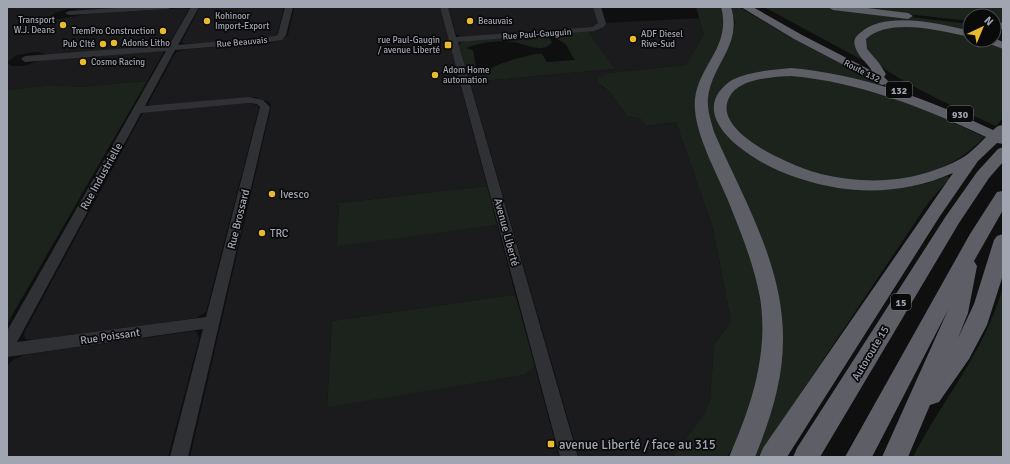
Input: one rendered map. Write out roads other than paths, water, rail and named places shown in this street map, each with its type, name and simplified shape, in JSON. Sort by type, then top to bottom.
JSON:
[{"type":"highway","points":[[726,7],[731,20],[730,32],[705,83],[701,98],[702,112],[709,136],[759,257],[768,291],[772,318],[769,377],[761,410],[742,457]]},
{"type":"highway","name":"Route 132","points":[[746,7],[859,70],[959,119],[986,129],[1003,140]]},
{"type":"highway","name":"Route 132","points":[[757,7],[816,41],[880,74]]},
{"type":"highway","points":[[833,7],[962,22]]},
{"type":"highway","points":[[880,74],[874,64],[862,51],[860,44],[862,35],[872,29],[891,25],[913,25],[944,28],[962,32]]},
{"type":"highway","points":[[959,119],[866,85],[829,76],[798,72],[762,74],[739,82],[725,92],[720,106],[723,119],[730,130],[750,148],[787,168],[830,180],[869,185],[909,182],[940,174],[972,158]]},
{"type":"highway","name":"930","points":[[880,74],[986,129],[1003,134]]},
{"type":"highway","points":[[772,457],[912,244],[972,158],[1003,129]]},
{"type":"highway","name":"Autoroute 15","points":[[806,457],[952,220],[984,175],[1003,152]]},
{"type":"highway","points":[[858,457],[970,251],[1003,196]]},
{"type":"highway","points":[[910,425],[963,350],[986,299],[1003,240]]},
{"type":"highway","points":[[894,457],[910,425],[959,309],[970,251]]},
{"type":"street","points":[[69,14],[168,7]]},
{"type":"street","name":"Rue Industrielle","points":[[7,345],[195,7]]},
{"type":"street","name":"Rue Beauvais","points":[[25,59],[276,39],[282,35],[289,7]]},
{"type":"street","name":"Avenue Liberté","points":[[444,7],[569,457]]},
{"type":"street","name":"Rue Paul-Gauguin","points":[[453,40],[594,29],[601,26],[602,23],[597,7]]},
{"type":"street","name":"Rue Brossard","points":[[137,110],[249,100],[257,101],[264,105],[179,457]]},
{"type":"street","name":"Rue Poissant","points":[[7,350],[212,322]]},
{"type":"place","name":"Kohinoor Import-Export","points":[[207,21]]},
{"type":"place","name":"Beauvais","points":[[470,21]]},
{"type":"place","name":"Transport W.J. Deans","points":[[63,25]]},
{"type":"place","name":"TremPro Construction","points":[[163,31]]},
{"type":"place","name":"ADF Diesel Rive-Sud","points":[[633,39]]},
{"type":"place","name":"Adonis Litho","points":[[114,43]]},
{"type":"place","name":"Pub CIté","points":[[103,44]]},
{"type":"place","name":"rue Paul-Gaugin / avenue Liberté","points":[[448,45]]},
{"type":"place","name":"Cosmo Racing","points":[[83,62]]},
{"type":"place","name":"Adom Home automation","points":[[435,75]]},
{"type":"place","name":"Ivesco","points":[[272,194]]},
{"type":"place","name":"TRC","points":[[262,233]]},
{"type":"place","name":"avenue Liberté / face au 315","points":[[551,444]]}]
